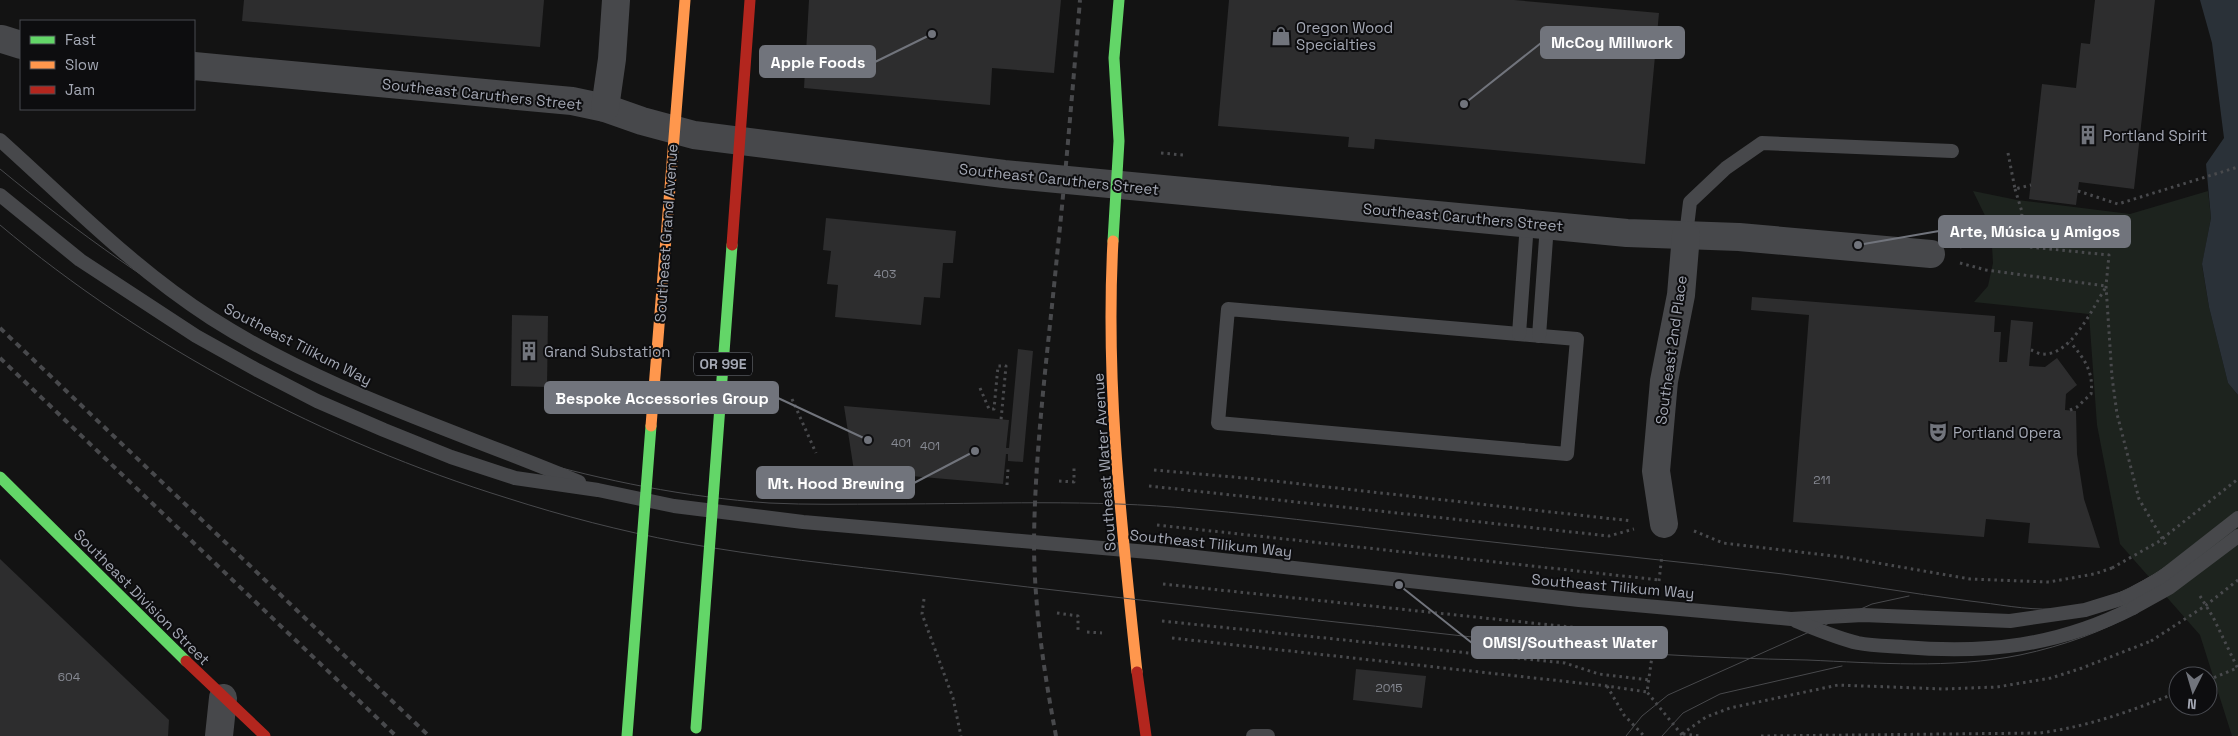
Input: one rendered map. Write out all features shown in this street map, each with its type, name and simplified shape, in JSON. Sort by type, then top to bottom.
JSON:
[{"type":"main road","name":"Southeast Grand Avenue","points":[[627,736],[685,0]]},
{"type":"main road","name":"OR 99E","points":[[696,728],[750,0]]},
{"type":"main road","name":"Southeast Water Avenue","points":[[1119,0],[1114,58],[1119,141],[1116,185],[1112,382],[1124,550],[1146,736]]},
{"type":"main road","name":"Southeast Division Street","points":[[0,477],[265,736]]},
{"type":"street","points":[[605,108],[612,59],[616,0]]},
{"type":"street","name":"Southeast Caruthers Street","points":[[195,66],[572,101],[605,108],[642,121],[712,138],[1004,174],[1627,233],[1738,237],[1931,254]]},
{"type":"street","name":"Southeast 2nd Place","points":[[1664,524],[1656,471],[1664,381],[1681,295],[1686,235]]},
{"type":"street","points":[[219,736],[224,698]]},
{"type":"lane","name":"Southeast Tilikum Way","points":[[0,140],[151,276],[211,318],[302,368],[384,406],[598,490]]},
{"type":"lane","points":[[1686,235],[1690,202],[1726,168],[1762,143],[1952,151]]},
{"type":"lane","name":"Southeast Tilikum Way","points":[[0,196],[80,260],[136,298],[257,370],[316,401],[451,457],[515,478],[598,490],[674,506],[803,522],[1124,550],[1579,600],[1791,619],[1863,615],[2010,621],[2130,602]]},
{"type":"lane","points":[[1519,334],[1537,224]]},
{"type":"lane","points":[[1537,224],[1539,336]]},
{"type":"lane","points":[[1228,309],[1519,334],[1577,339],[1567,454],[1218,423],[1228,309]]},
{"type":"lane","points":[[2130,602],[2238,518]]},
{"type":"lane","points":[[2130,602],[2169,588],[2238,536]]},
{"type":"lane","name":"Southeast Tilikum Way","points":[[1791,619],[1858,643],[1925,649],[1975,650],[2030,643],[2076,633],[2102,624],[2130,602]]},
{"type":"lane","points":[[1253,736],[1268,736]]},
{"type":"path","points":[[1161,153],[1183,155]]},
{"type":"path","points":[[2008,153],[2015,189],[2022,212],[2020,246]]},
{"type":"path","points":[[2078,191],[2118,204],[2238,167]]},
{"type":"path","points":[[2015,189],[2031,186]]},
{"type":"path","points":[[1931,254],[1988,240],[2020,246],[2109,255],[2106,286],[2112,377],[2117,414],[2139,499],[2172,553]]},
{"type":"path","points":[[1931,254],[1986,270],[2106,286]]},
{"type":"path","points":[[2031,350],[2042,354],[2048,353],[2070,342],[2106,286]]},
{"type":"path","points":[[2070,342],[2087,364],[2091,379],[2090,394],[2077,407],[2070,410]]},
{"type":"path","points":[[980,388],[988,408],[994,409],[998,366],[1006,366],[1001,420]]},
{"type":"path","points":[[792,399],[816,454]]},
{"type":"path","points":[[1059,482],[1074,482],[1074,465]]},
{"type":"path","points":[[1008,469],[1008,485]]},
{"type":"path","points":[[1154,470],[1256,478],[1664,524],[1682,527],[1723,543],[1843,557],[1970,578],[2049,582],[2094,574],[2112,568],[2158,542],[2238,479]]},
{"type":"path","points":[[1119,483],[1598,535]]},
{"type":"path","points":[[1157,525],[1660,580]]},
{"type":"path","points":[[1682,735],[1706,716],[1730,708],[1838,685],[1943,689],[1997,687],[2051,678],[2091,665],[2151,641],[2205,606],[2238,580]]},
{"type":"path","points":[[1163,584],[1655,636]]},
{"type":"path","points":[[2198,593],[2214,617],[2238,668],[2218,676]]},
{"type":"path","points":[[924,599],[922,614],[952,698],[961,736]]},
{"type":"path","points":[[1058,613],[1078,616],[1078,631]]},
{"type":"path","points":[[1132,618],[1565,663],[1599,674],[1649,680]]},
{"type":"path","points":[[1172,638],[1647,692],[1682,735],[1700,736]]},
{"type":"path","points":[[1607,686],[1624,715],[1644,736]]},
{"type":"path","points":[[1761,736],[2040,733],[2074,728],[2107,720],[2168,696]]},
{"type":"shaded area","points":[[2200,0],[2238,0],[2238,395],[2228,383],[2209,307],[2202,264],[2211,218],[2206,164],[2224,138],[2212,43]]},
{"type":"shaded area","points":[[1973,191],[2017,200],[2130,214],[2208,191],[2211,218],[2202,265],[2209,307],[2228,383],[2238,395],[2238,736],[2232,736],[2218,692],[2218,666],[2210,666],[2200,635],[2120,544],[2097,425],[2089,314],[1974,302],[1988,286],[1993,263],[1991,228]]},
{"type":"building","points":[[244,0],[544,0],[540,47],[242,21]]},
{"type":"building","points":[[809,0],[1061,0],[1054,73],[992,68],[990,105],[804,88]]},
{"type":"building","points":[[1229,0],[1514,0],[1659,13],[1645,164],[1375,139],[1374,149],[1348,147],[1349,137],[1218,126]]},
{"type":"building","name":"Portland Spirit","points":[[2095,0],[2155,0],[2134,189],[2079,182],[2076,205],[2029,199],[2042,84],[2076,88],[2081,43],[2090,44]]},
{"type":"building","points":[[826,218],[956,231],[953,263],[943,263],[940,298],[924,297],[921,325],[835,317],[838,285],[827,284],[831,251],[823,250]]},
{"type":"building","name":"Portland Opera","points":[[1752,297],[1995,316],[1994,332],[2001,332],[1999,362],[2007,362],[2011,320],[2033,322],[2029,366],[2045,367],[2057,358],[2077,385],[2066,394],[2065,410],[2076,411],[2077,454],[2084,499],[2100,548],[2028,543],[2030,523],[1986,519],[1984,537],[1793,522],[1809,315],[1751,310]]},
{"type":"building","name":"Grand Substation","points":[[512,315],[548,316],[547,387],[511,386]]},
{"type":"building","points":[[1018,349],[1033,351],[1023,462],[1008,461],[1008,454],[1006,454],[1003,484],[854,471],[844,406],[1009,420],[1006,448],[1009,448]]},
{"type":"building","points":[[0,559],[169,720],[168,736],[0,736]]},
{"type":"building","points":[[1356,669],[1426,676],[1422,708],[1353,700]]},
{"type":"tram line","points":[[0,169],[59,216],[183,302],[248,341],[314,376],[383,408],[453,435],[525,458],[615,481],[707,497],[784,504],[1080,503],[1195,509],[1743,569],[2032,609],[2053,609],[2080,605],[2130,588],[2175,561],[2238,512]]},
{"type":"tram line","points":[[0,225],[56,269],[115,311],[176,350],[240,386],[305,419],[372,449],[439,475],[571,517],[657,538],[740,552],[1130,599],[1574,648],[1692,656],[1941,664],[2020,655],[2052,647],[2110,626],[2162,598],[2238,543]]},
{"type":"tram line","points":[[1626,736],[1642,716],[1668,695],[1872,604],[1909,596]]},
{"type":"tram line","points":[[1662,736],[1683,713],[1720,694],[1842,666]]},
{"type":"railway","points":[[1056,736],[1038,615],[1034,566],[1035,505],[1042,398],[1080,0]]},
{"type":"railway","points":[[0,328],[429,736]]},
{"type":"railway","points":[[0,358],[396,736]]},
{"type":"traffic: fast","points":[[1113,241],[1119,141],[1114,58],[1119,0]]},
{"type":"traffic: fast","points":[[696,728],[732,245]]},
{"type":"traffic: fast","points":[[627,736],[651,426]]},
{"type":"traffic: fast","points":[[0,477],[186,661]]},
{"type":"traffic: slow","points":[[651,426],[685,0]]},
{"type":"traffic: slow","points":[[1113,241],[1111,349],[1116,457],[1137,672]]},
{"type":"traffic: jam","points":[[732,245],[750,0]]},
{"type":"traffic: jam","points":[[186,661],[265,736]]},
{"type":"traffic: jam","points":[[1137,672],[1146,736]]},
{"type":"place","name":"Apple Foods","points":[[932,34]]},
{"type":"place","name":"Oregon Wood Specialties","points":[[1281,36]]},
{"type":"place","name":"McCoy Millwork","points":[[1464,104]]},
{"type":"place","name":"Portland Spirit","points":[[2088,135]]},
{"type":"place","name":"Arte, Música y Amigos","points":[[1858,245]]},
{"type":"place","name":"Grand Substation","points":[[529,351]]},
{"type":"place","name":"Portland Opera","points":[[1938,432]]},
{"type":"place","name":"Bespoke Accessories Group","points":[[868,440]]},
{"type":"place","name":"Mt. Hood Brewing","points":[[975,451]]},
{"type":"place","name":"OMSI/Southeast Water","points":[[1399,585]]}]
